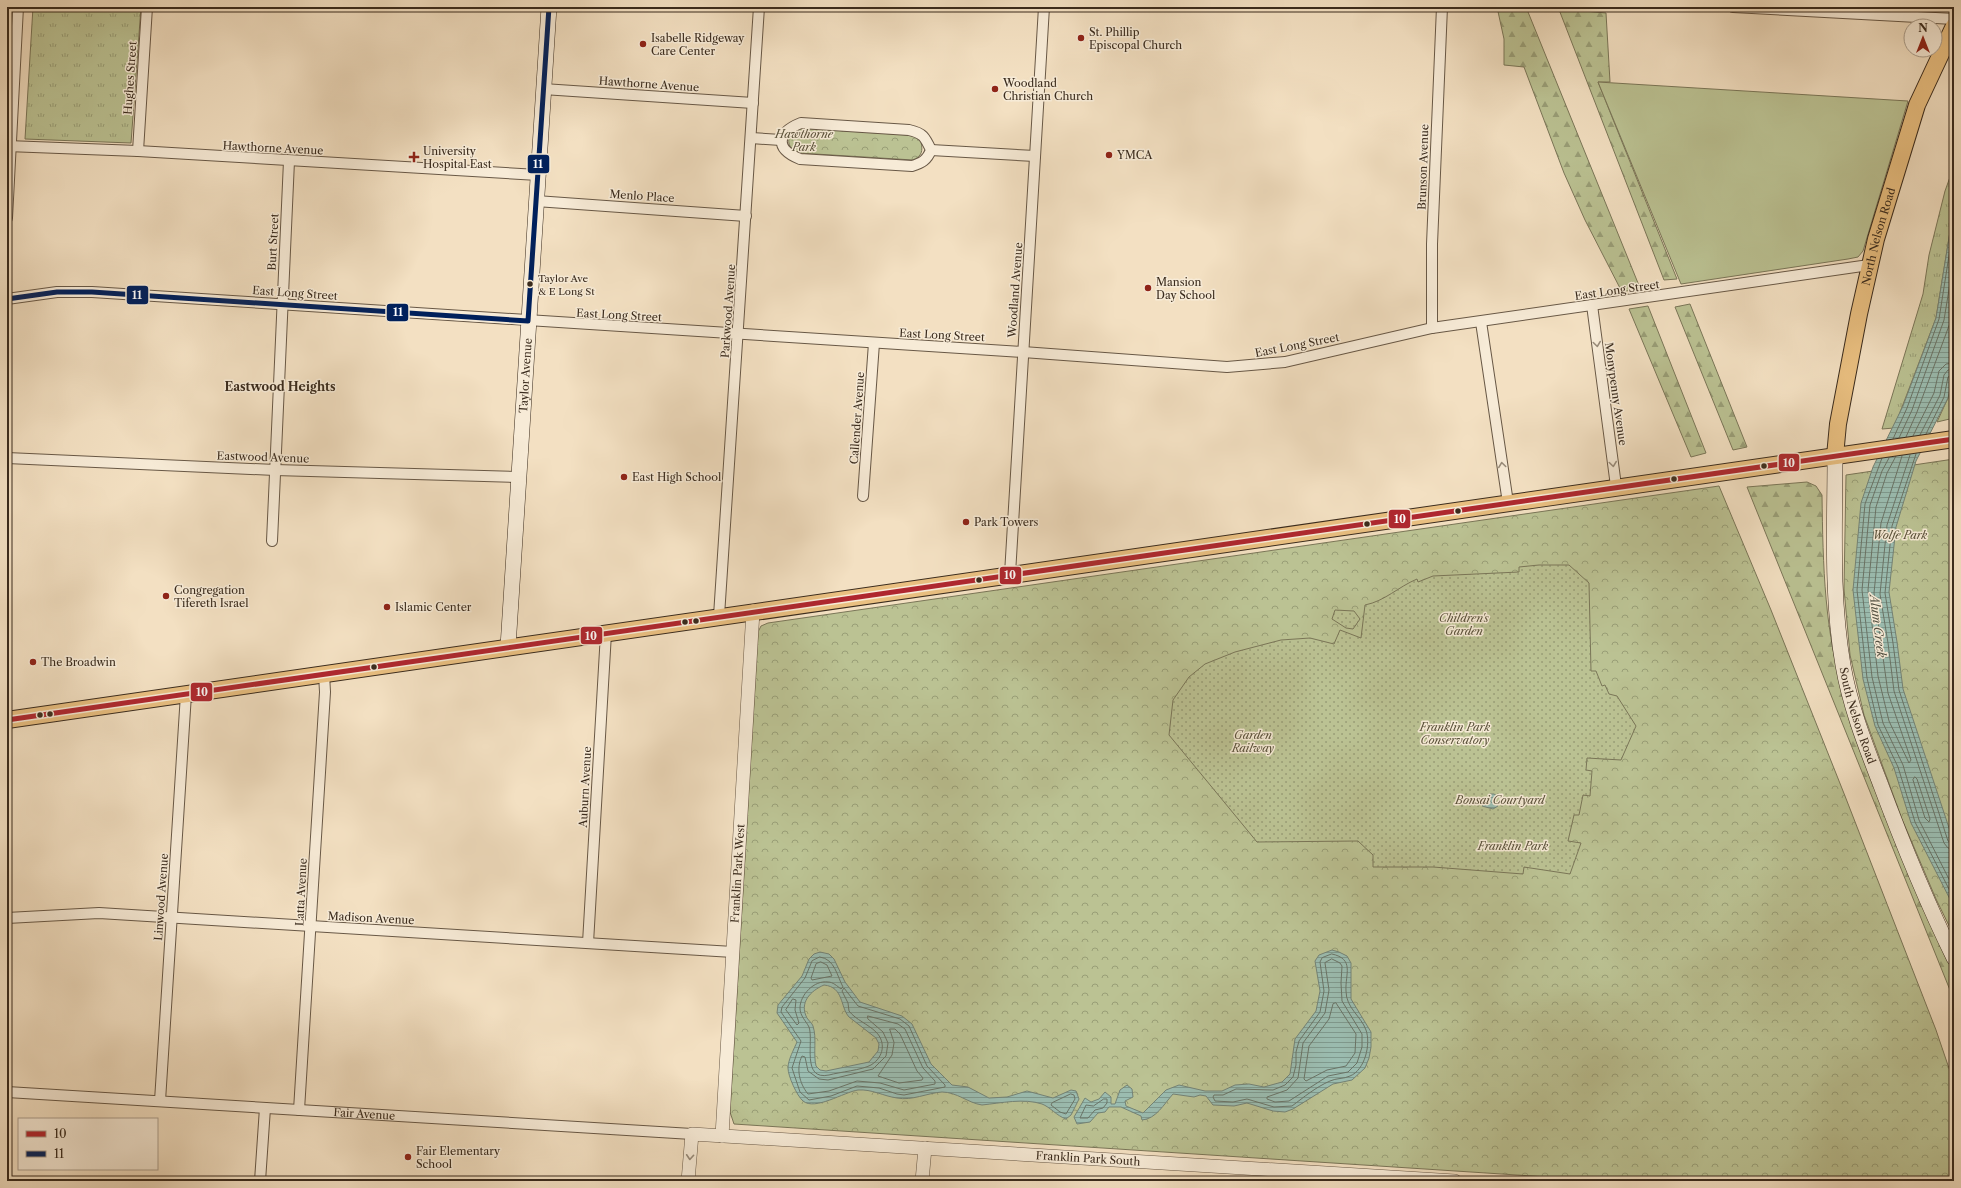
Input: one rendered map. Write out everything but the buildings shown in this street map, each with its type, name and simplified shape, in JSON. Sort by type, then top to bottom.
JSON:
[{"type":"main road","name":"Taylor Avenue","points":[[508,647],[549,7]]},
{"type":"main road","name":"North Nelson Road","points":[[1835,456],[1838,424],[1868,266],[1916,105],[1954,26]]},
{"type":"main road","points":[[7,720],[1508,503],[1616,486],[1952,439]]},
{"type":"main road","name":"South Nelson Road","points":[[1835,456],[1837,613],[1840,649],[1847,683],[1856,719],[1901,839],[1937,924],[1954,958]]},
{"type":"street","points":[[7,218],[9,146],[18,7]]},
{"type":"street","name":"Hughes Street","points":[[138,152],[147,7]]},
{"type":"street","name":"Parkwood Avenue","points":[[720,616],[759,7]]},
{"type":"street","name":"Woodland Avenue","points":[[1010,574],[1044,7]]},
{"type":"street","name":"Brunson Avenue","points":[[1432,328],[1432,244],[1442,7]]},
{"type":"street","points":[[1733,7],[1954,19]]},
{"type":"street","name":"Hawthorne Avenue","points":[[543,89],[753,103]]},
{"type":"street","points":[[800,123],[909,130],[920,133],[926,140],[930,150],[925,160],[912,166],[800,159],[788,154],[783,148],[781,140],[787,130],[800,123]]},
{"type":"street","points":[[750,138],[781,140]]},
{"type":"street","name":"Hawthorne Avenue","points":[[9,146],[138,152],[538,176]]},
{"type":"street","points":[[930,150],[1035,156]]},
{"type":"street","name":"Burt Street","points":[[272,541],[289,161]]},
{"type":"street","name":"Menlo Place","points":[[536,201],[746,216]]},
{"type":"street","name":"East Long Street","points":[[7,299],[57,292],[77,292],[1023,352],[1209,366],[1250,366],[1304,358],[1432,328],[1868,266]]},
{"type":"street","name":"Monypenny Avenue","points":[[1592,305],[1616,486]]},
{"type":"street","points":[[1482,322],[1508,503]]},
{"type":"street","name":"Callender Avenue","points":[[863,496],[874,343]]},
{"type":"street","name":"Eastwood Avenue","points":[[7,458],[275,470],[518,477]]},
{"type":"street","name":"Franklin Park West","points":[[722,1136],[753,611]]},
{"type":"street","name":"Auburn Avenue","points":[[588,943],[606,633]]},
{"type":"street","name":"Latta Avenue","points":[[299,1110],[312,926],[325,692],[324,674]]},
{"type":"street","name":"Linwood Avenue","points":[[160,1102],[186,694]]},
{"type":"street","points":[[7,720],[7,729]]},
{"type":"street","name":"Madison Avenue","points":[[7,918],[98,913],[733,952]]},
{"type":"street","name":"Fair Avenue","points":[[7,1092],[722,1136]]},
{"type":"street","points":[[260,1181],[265,1108]]},
{"type":"street","points":[[688,1181],[692,1134]]},
{"type":"street","name":"Franklin Park South","points":[[722,1136],[925,1148],[1346,1178],[1455,1181]]},
{"type":"street","points":[[922,1181],[925,1148]]},
{"type":"green space","points":[[33,7],[141,7],[131,143],[25,139]]},
{"type":"green space","points":[[1497,7],[1526,7],[1640,288],[1622,292],[1585,220],[1564,173],[1524,67],[1504,65],[1504,39]]},
{"type":"green space","points":[[1558,7],[1571,7],[1572,10],[1606,13],[1610,82],[1598,82],[1677,279],[1664,280]]},
{"type":"green space","points":[[1598,82],[1908,101],[1863,251],[1858,257],[1848,259],[1681,284]]},
{"type":"green space","name":"Hawthorne Park","points":[[800,128],[909,135],[916,137],[921,142],[922,151],[918,157],[913,160],[799,153],[791,148],[789,139],[792,134]]},
{"type":"green space","points":[[1954,166],[1954,207],[1936,318],[1894,428],[1882,429],[1923,294],[1929,255],[1945,191]]},
{"type":"green space","points":[[1690,304],[1747,447],[1733,450],[1675,307]]},
{"type":"green space","points":[[1648,306],[1706,453],[1691,457],[1629,309]]},
{"type":"green space","points":[[1954,367],[1954,418],[1937,422],[1948,398]]},
{"type":"green space","name":"Wolfe Park","points":[[1954,459],[1954,936],[1936,899],[1902,819],[1864,715],[1850,655],[1844,589],[1846,475]]},
{"type":"green space","points":[[1807,482],[1816,486],[1822,495],[1824,573],[1829,625],[1833,650],[1846,701],[1954,965],[1954,1000],[1747,487]]},
{"type":"green space","name":"Franklin Park","points":[[1719,486],[1771,610],[1845,796],[1936,1030],[1954,1083],[1954,1181],[1609,1181],[734,1124],[730,1112],[758,632],[761,626],[768,623]]},
{"type":"green space","name":"Franklin Park Conservatory","points":[[1569,565],[1589,583],[1591,671],[1596,671],[1602,686],[1605,685],[1609,694],[1617,696],[1636,726],[1621,760],[1587,758],[1586,770],[1592,771],[1590,796],[1583,795],[1579,815],[1574,815],[1568,841],[1581,843],[1570,874],[1524,867],[1523,874],[1433,867],[1373,867],[1373,855],[1358,841],[1257,842],[1169,735],[1173,700],[1189,677],[1205,664],[1235,652],[1281,640],[1310,638],[1334,644],[1340,630],[1361,638],[1365,605],[1385,597],[1417,579],[1418,582],[1433,576],[1519,572],[1519,567]]},
{"type":"green space","points":[[1335,610],[1354,611],[1360,619],[1353,629],[1346,628],[1332,619]]},
{"type":"water","name":"Alum Creek","points":[[1954,207],[1953,375],[1948,398],[1916,461],[1896,527],[1889,592],[1903,689],[1954,843],[1954,907],[1911,823],[1894,768],[1875,726],[1863,679],[1853,590],[1861,503],[1873,467],[1903,406],[1936,318]]},
{"type":"water","points":[[1490,794],[1497,796],[1494,800],[1498,806],[1493,809],[1482,806],[1485,803],[1490,802]]},
{"type":"water","points":[[1332,950],[1347,956],[1351,963],[1351,999],[1371,1032],[1369,1058],[1365,1068],[1352,1080],[1333,1084],[1293,1109],[1285,1112],[1273,1111],[1247,1103],[1234,1106],[1213,1105],[1206,1096],[1200,1095],[1194,1097],[1173,1094],[1156,1114],[1147,1119],[1142,1120],[1141,1116],[1121,1107],[1109,1107],[1105,1112],[1098,1113],[1090,1122],[1077,1124],[1074,1117],[1085,1098],[1091,1102],[1099,1099],[1105,1092],[1111,1097],[1111,1104],[1115,1104],[1120,1090],[1127,1085],[1132,1089],[1133,1097],[1125,1101],[1126,1106],[1143,1113],[1166,1090],[1179,1085],[1205,1091],[1222,1091],[1235,1085],[1249,1084],[1264,1087],[1282,1082],[1290,1074],[1295,1039],[1316,1011],[1320,991],[1315,961],[1319,955]]},
{"type":"water","points":[[820,952],[829,954],[834,959],[845,982],[860,1002],[902,1016],[912,1024],[931,1064],[952,1085],[968,1087],[989,1098],[1007,1097],[1027,1091],[1053,1098],[1071,1090],[1076,1091],[1079,1099],[1071,1115],[1066,1119],[1045,1105],[1028,1101],[982,1105],[947,1092],[903,1099],[858,1090],[815,1104],[803,1101],[793,1086],[788,1068],[790,1058],[797,1042],[777,1013],[778,1005],[802,976],[809,959],[814,954]],"holes":[[[824,985],[835,989],[838,993],[849,1017],[876,1038],[879,1044],[878,1051],[869,1062],[826,1071],[820,1070],[816,1066],[813,1025],[807,1018],[804,1007],[810,994]]]},
{"type":"transit line","name":"11","points":[[528,321],[549,7]]},
{"type":"transit line","name":"11","points":[[7,299],[57,292],[92,292],[528,321]]},
{"type":"transit line","name":"10","points":[[7,720],[1954,439]]},
{"type":"place","name":"St. Phillip Episcopal Church","points":[[1081,38]]},
{"type":"place","name":"Isabelle Ridgeway Care Center","points":[[643,44]]},
{"type":"place","name":"Woodland Christian Church","points":[[995,89]]},
{"type":"place","name":"YMCA","points":[[1109,155]]},
{"type":"place","name":"University Hospital East","points":[[414,157]]},
{"type":"place","name":"Taylor Ave & E Long St","points":[[530,284]]},
{"type":"place","name":"Mansion Day School","points":[[1148,288]]},
{"type":"place","name":"East High School","points":[[624,477]]},
{"type":"place","name":"Park Towers","points":[[966,522]]},
{"type":"place","name":"Congregation Tifereth Israel","points":[[166,596]]},
{"type":"place","name":"Islamic Center","points":[[387,607]]},
{"type":"place","name":"The Broadwin","points":[[33,662]]},
{"type":"place","name":"Fair Elementary School","points":[[408,1157]]},
{"type":"district","name":"Eastwood Heights","points":[[280,386]]},
{"type":"park label","name":"Children's Garden","points":[[1464,624]]},
{"type":"park label","name":"Garden Railway","points":[[1253,741]]},
{"type":"park label","name":"Bonsai Courtyard","points":[[1500,800]]}]
